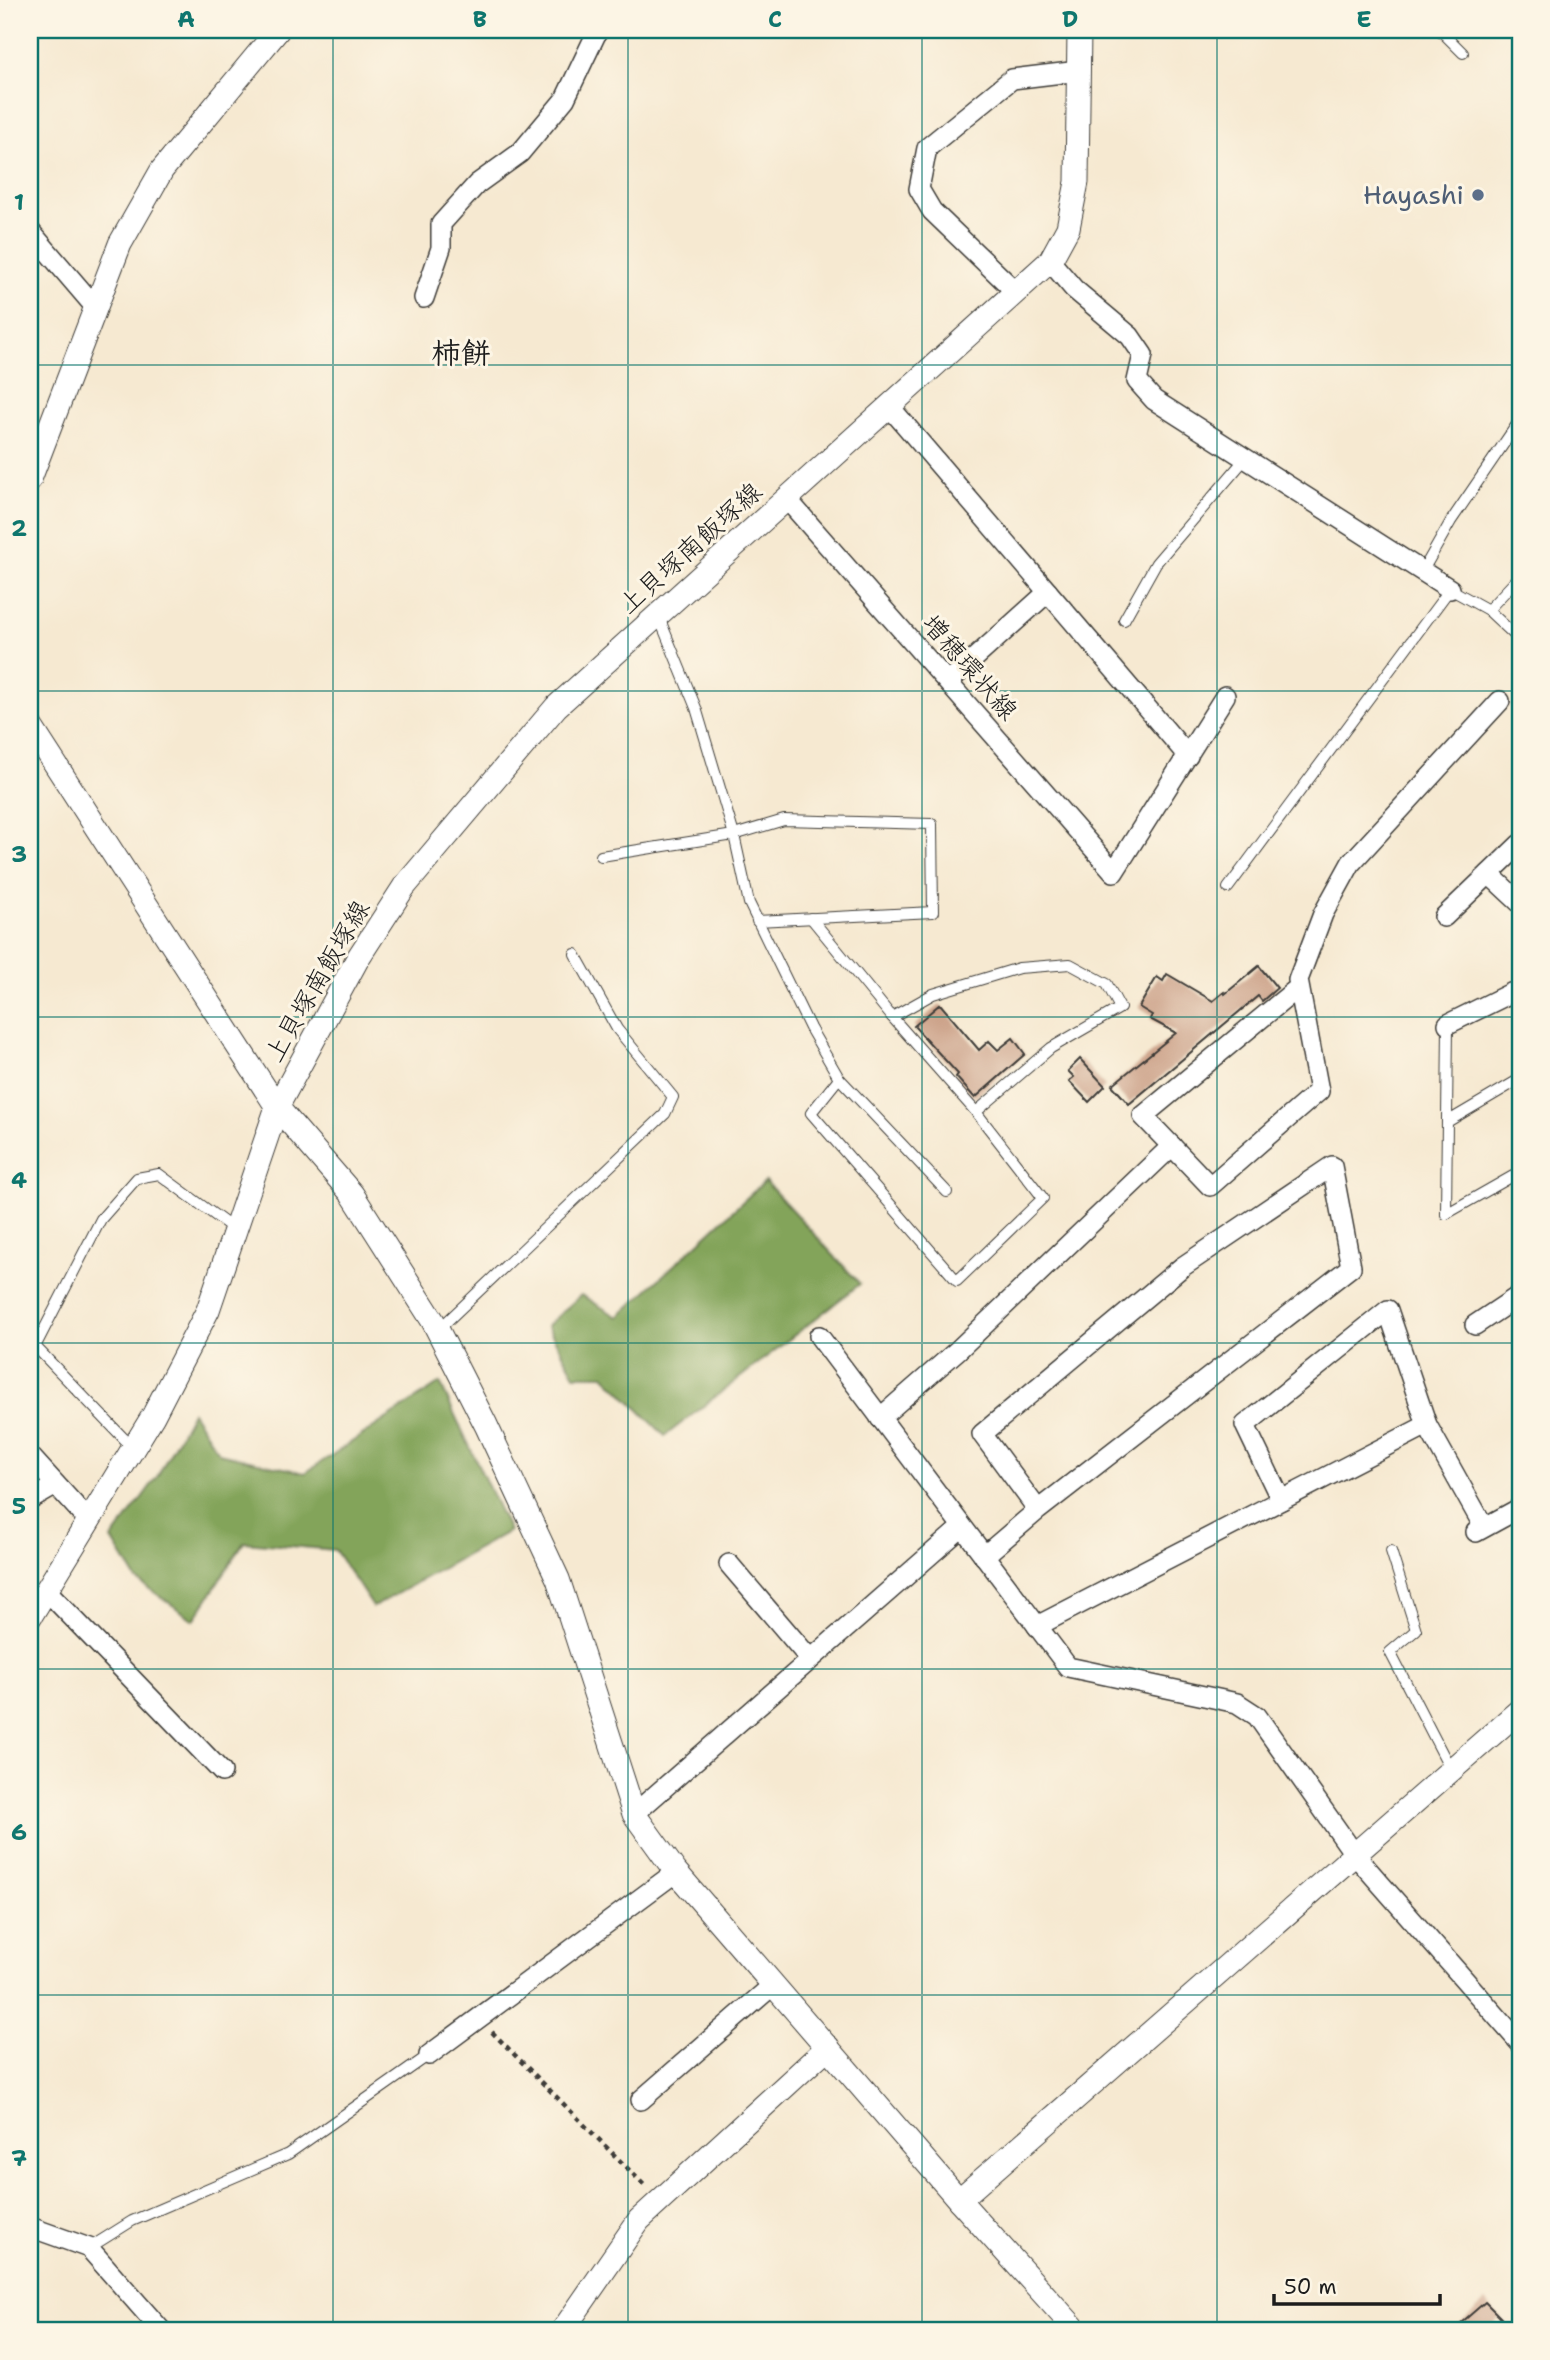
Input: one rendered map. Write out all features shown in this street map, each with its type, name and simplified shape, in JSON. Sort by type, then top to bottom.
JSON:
[{"type":"street","points":[[30,479],[120,244],[162,170],[278,30]]},
{"type":"street","points":[[424,299],[441,248],[441,225],[477,184],[520,153],[565,99],[598,30]]},
{"type":"street","name":"上貝塚南飯塚線","points":[[30,1617],[153,1416],[208,1310],[277,1107],[358,958],[404,887],[556,707],[1051,261],[1068,228],[1077,181],[1079,30]]},
{"type":"street","points":[[1016,292],[932,211],[919,189],[927,148],[1012,79],[1079,71]]},
{"type":"street","points":[[30,231],[96,308]]},
{"type":"street","points":[[1051,261],[1073,289],[1130,336],[1143,355],[1137,381],[1154,400],[1450,589]]},
{"type":"street","points":[[889,406],[1188,756],[1225,696]]},
{"type":"street","name":"増穂環状線","points":[[786,498],[1114,872],[1188,756]]},
{"type":"street","points":[[948,682],[1048,592]]},
{"type":"street","points":[[1299,987],[1143,1116],[1210,1186],[1320,1091],[1298,980],[1323,914],[1351,863],[1500,702]]},
{"type":"street","points":[[30,725],[277,1107],[352,1194],[438,1330],[558,1579],[634,1814],[676,1872],[959,2200],[1076,2330]]},
{"type":"street","points":[[1444,917],[1520,844]]},
{"type":"street","points":[[1489,874],[1520,903]]},
{"type":"street","points":[[1448,1024],[1511,993],[1520,992]]},
{"type":"street","points":[[880,1418],[958,1350],[1172,1146]]},
{"type":"street","points":[[984,1556],[1038,1510],[1351,1267],[1332,1166],[1182,1266],[982,1434],[1038,1510]]},
{"type":"street","points":[[1475,1325],[1520,1295]]},
{"type":"street","points":[[1281,1500],[1245,1425],[1388,1310],[1427,1425],[1480,1529],[1520,1507]]},
{"type":"street","points":[[819,1336],[1068,1667],[1237,1703],[1257,1716],[1355,1855],[1520,2043]]},
{"type":"street","points":[[1037,1626],[1427,1425]]},
{"type":"street","points":[[30,1456],[89,1521]]},
{"type":"street","points":[[30,1500],[55,1485]]},
{"type":"street","points":[[634,1814],[962,1527]]},
{"type":"street","points":[[729,1564],[810,1660]]},
{"type":"street","points":[[46,1590],[222,1772]]},
{"type":"street","points":[[959,2200],[1520,1710]]},
{"type":"street","points":[[429,2054],[676,1872]]},
{"type":"street","points":[[641,2100],[773,1984]]},
{"type":"street","points":[[563,2330],[631,2231],[659,2200],[828,2047]]},
{"type":"street","points":[[30,2227],[89,2248],[162,2330]]},
{"type":"lane","points":[[1440,30],[1463,53]]},
{"type":"lane","points":[[1422,573],[1451,521],[1520,420]]},
{"type":"lane","points":[[1124,620],[1156,563],[1245,459]]},
{"type":"lane","points":[[1488,610],[1520,576]]},
{"type":"lane","points":[[1228,888],[1450,589],[1488,610],[1520,640]]},
{"type":"lane","points":[[658,615],[696,708],[734,835],[749,903],[810,1028],[839,1078],[947,1192]]},
{"type":"lane","points":[[601,856],[734,835],[784,820],[932,824],[933,912],[757,921]]},
{"type":"lane","points":[[811,918],[892,1017],[976,1112],[1043,1198],[957,1281],[811,1113],[839,1078]]},
{"type":"lane","points":[[438,1330],[664,1114],[673,1097],[617,1029],[575,954]]},
{"type":"lane","points":[[892,1017],[933,995],[1020,968],[1070,964],[1107,984],[1121,1008],[1051,1048],[976,1112]]},
{"type":"lane","points":[[1448,1024],[1446,1214],[1520,1172]]},
{"type":"lane","points":[[1447,1122],[1520,1079]]},
{"type":"lane","points":[[133,1448],[33,1344],[101,1219],[137,1178],[159,1174],[235,1230]]},
{"type":"lane","points":[[1391,1551],[1416,1630],[1390,1652],[1451,1771]]},
{"type":"lane","points":[[89,2248],[132,2221],[288,2154],[429,2054]]},
{"type":"path","points":[[480,2019],[659,2200]]},
{"type":"green space","points":[[765,1181],[860,1284],[665,1436],[604,1375],[575,1375],[547,1326],[581,1295],[618,1317]]},
{"type":"green space","points":[[440,1383],[509,1531],[373,1607],[335,1550],[244,1542],[194,1620],[137,1580],[112,1539],[157,1477],[192,1412],[219,1453],[305,1473]]},
{"type":"building","points":[[1259,966],[1277,988],[1262,1001],[1258,996],[1129,1104],[1112,1085],[1176,1033],[1150,1019],[1152,1015],[1139,1007],[1157,977],[1163,981],[1167,974],[1213,1001]]},
{"type":"building","points":[[940,1004],[979,1050],[989,1041],[998,1050],[1013,1038],[1025,1054],[975,1098],[956,1077],[958,1074],[914,1026]]},
{"type":"building","points":[[1080,1059],[1105,1086],[1089,1102],[1069,1081],[1074,1077],[1068,1071]]},
{"type":"building","points":[[1485,2302],[1501,2318],[1487,2330],[1453,2330]]},
{"type":"place","name":"Hayashi","points":[[1478,195]]},
{"type":"district","name":"柿餅","points":[[461,353]]}]
